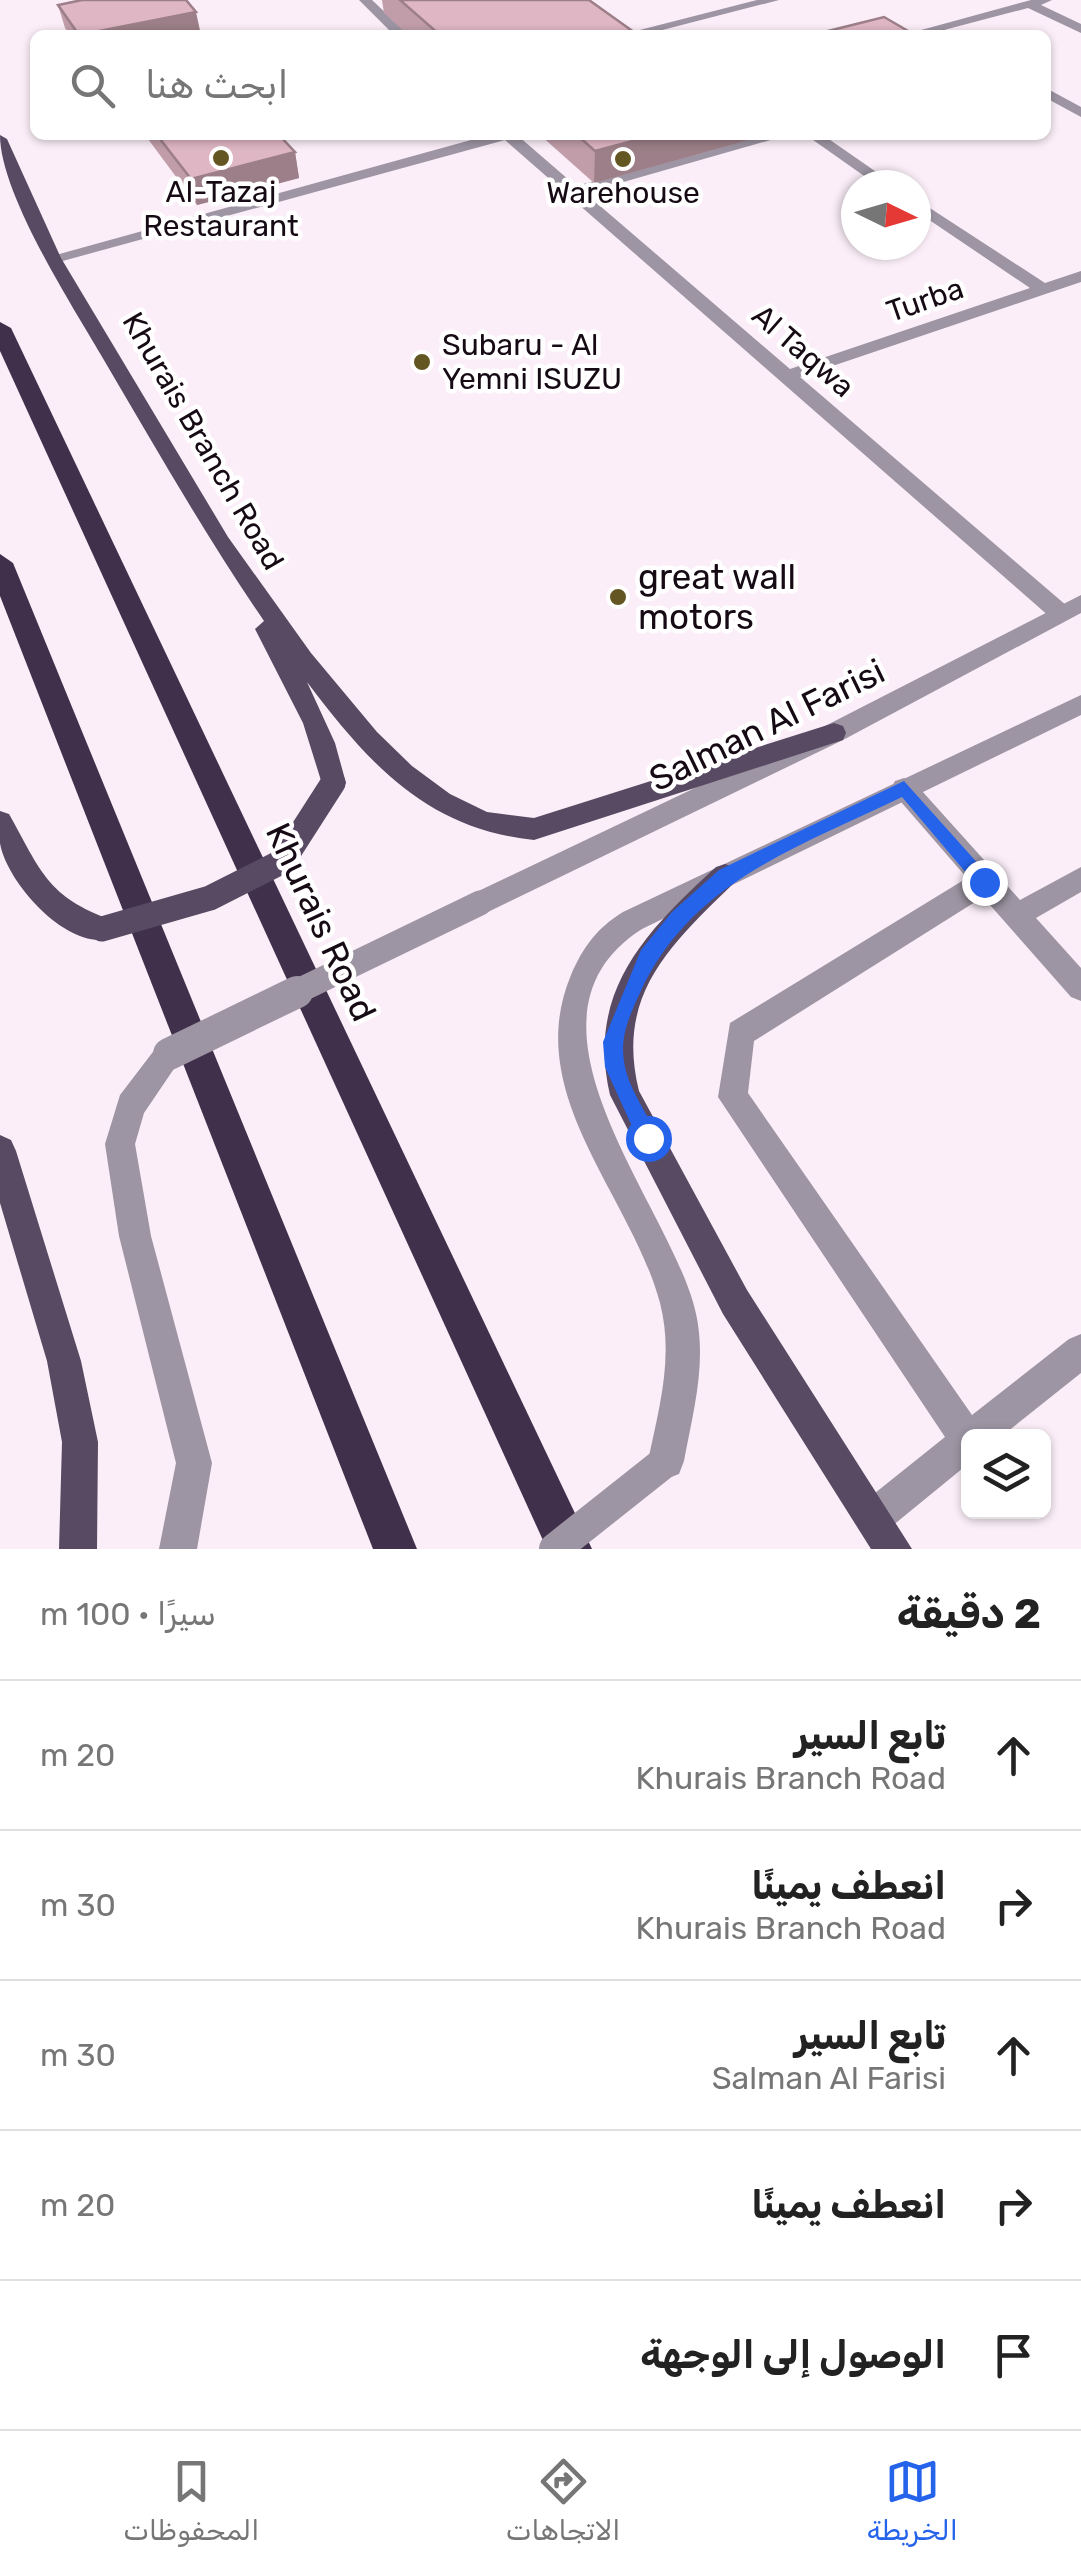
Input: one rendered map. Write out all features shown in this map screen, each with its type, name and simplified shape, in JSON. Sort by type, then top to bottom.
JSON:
[{"type":"highway","name":"Khurais Road","points":[[0,328],[570,1549]]},
{"type":"highway","points":[[0,563],[396,1549]]},
{"type":"main road","name":"Khurais Branch Road","points":[[0,139],[53,258],[221,542],[319,730],[330,757],[333,784],[283,861],[210,898],[102,928],[74,922],[50,908],[0,822]]},
{"type":"main road","points":[[221,542],[338,706],[437,800],[483,822],[534,829],[834,733]]},
{"type":"main road","points":[[725,875],[678,918],[647,956],[620,1018],[613,1042],[614,1067],[625,1095],[735,1302],[893,1549]]},
{"type":"main road","points":[[0,1151],[64,1360],[80,1442],[78,1549]]},
{"type":"street","points":[[366,0],[397,30]]},
{"type":"street","points":[[649,30],[773,0]]},
{"type":"street","points":[[948,30],[1040,1],[1081,28]]},
{"type":"street","points":[[616,22],[627,30]]},
{"type":"street","points":[[1051,95],[1081,113]]},
{"type":"street","points":[[53,258],[489,140]]},
{"type":"street","name":"Al Taqwa","points":[[513,140],[576,190],[786,376],[1070,607]]},
{"type":"street","points":[[576,190],[761,140]]},
{"type":"street","points":[[820,140],[866,170]]},
{"type":"street","points":[[931,214],[1043,289]]},
{"type":"street","name":"Turba","points":[[786,376],[1081,276]]},
{"type":"street","name":"Salman Al Farisi","points":[[178,1549],[194,1463],[135,1236],[120,1144],[131,1106],[169,1054],[834,733],[1070,607]]},
{"type":"street","points":[[555,1549],[666,1461],[684,1362],[669,1272],[589,1114],[571,1058],[569,1023],[582,984],[603,943],[632,923],[725,875],[1081,704]]},
{"type":"street","points":[[904,788],[1081,988]]},
{"type":"street","points":[[1014,916],[1081,878]]},
{"type":"street","points":[[963,1429],[733,1097],[740,1034],[984,882]]},
{"type":"street","points":[[983,1429],[1081,1351]]},
{"type":"street","points":[[873,1518],[961,1446]]},
{"type":"building","points":[[82,0],[186,0],[196,12],[104,30],[76,30],[58,5]]},
{"type":"building","points":[[400,0],[589,0],[631,30],[434,30]]},
{"type":"building","points":[[884,17],[906,30],[832,30]]},
{"type":"building","points":[[161,140],[284,140],[295,152],[191,179]]},
{"type":"building","points":[[583,140],[636,140],[595,151]]},
{"type":"place","name":"Al-Tazaj Restaurant","points":[[221,158]]},
{"type":"place","name":"Warehouse","points":[[623,159]]},
{"type":"place","name":"Subaru - Al Yemni ISUZU","points":[[422,362]]},
{"type":"place","name":"great wall motors","points":[[618,597]]},
{"type":"route","points":[[648,1138],[614,1067],[613,1042],[620,1018],[647,956],[678,918],[725,875],[904,788],[984,882]]}]
